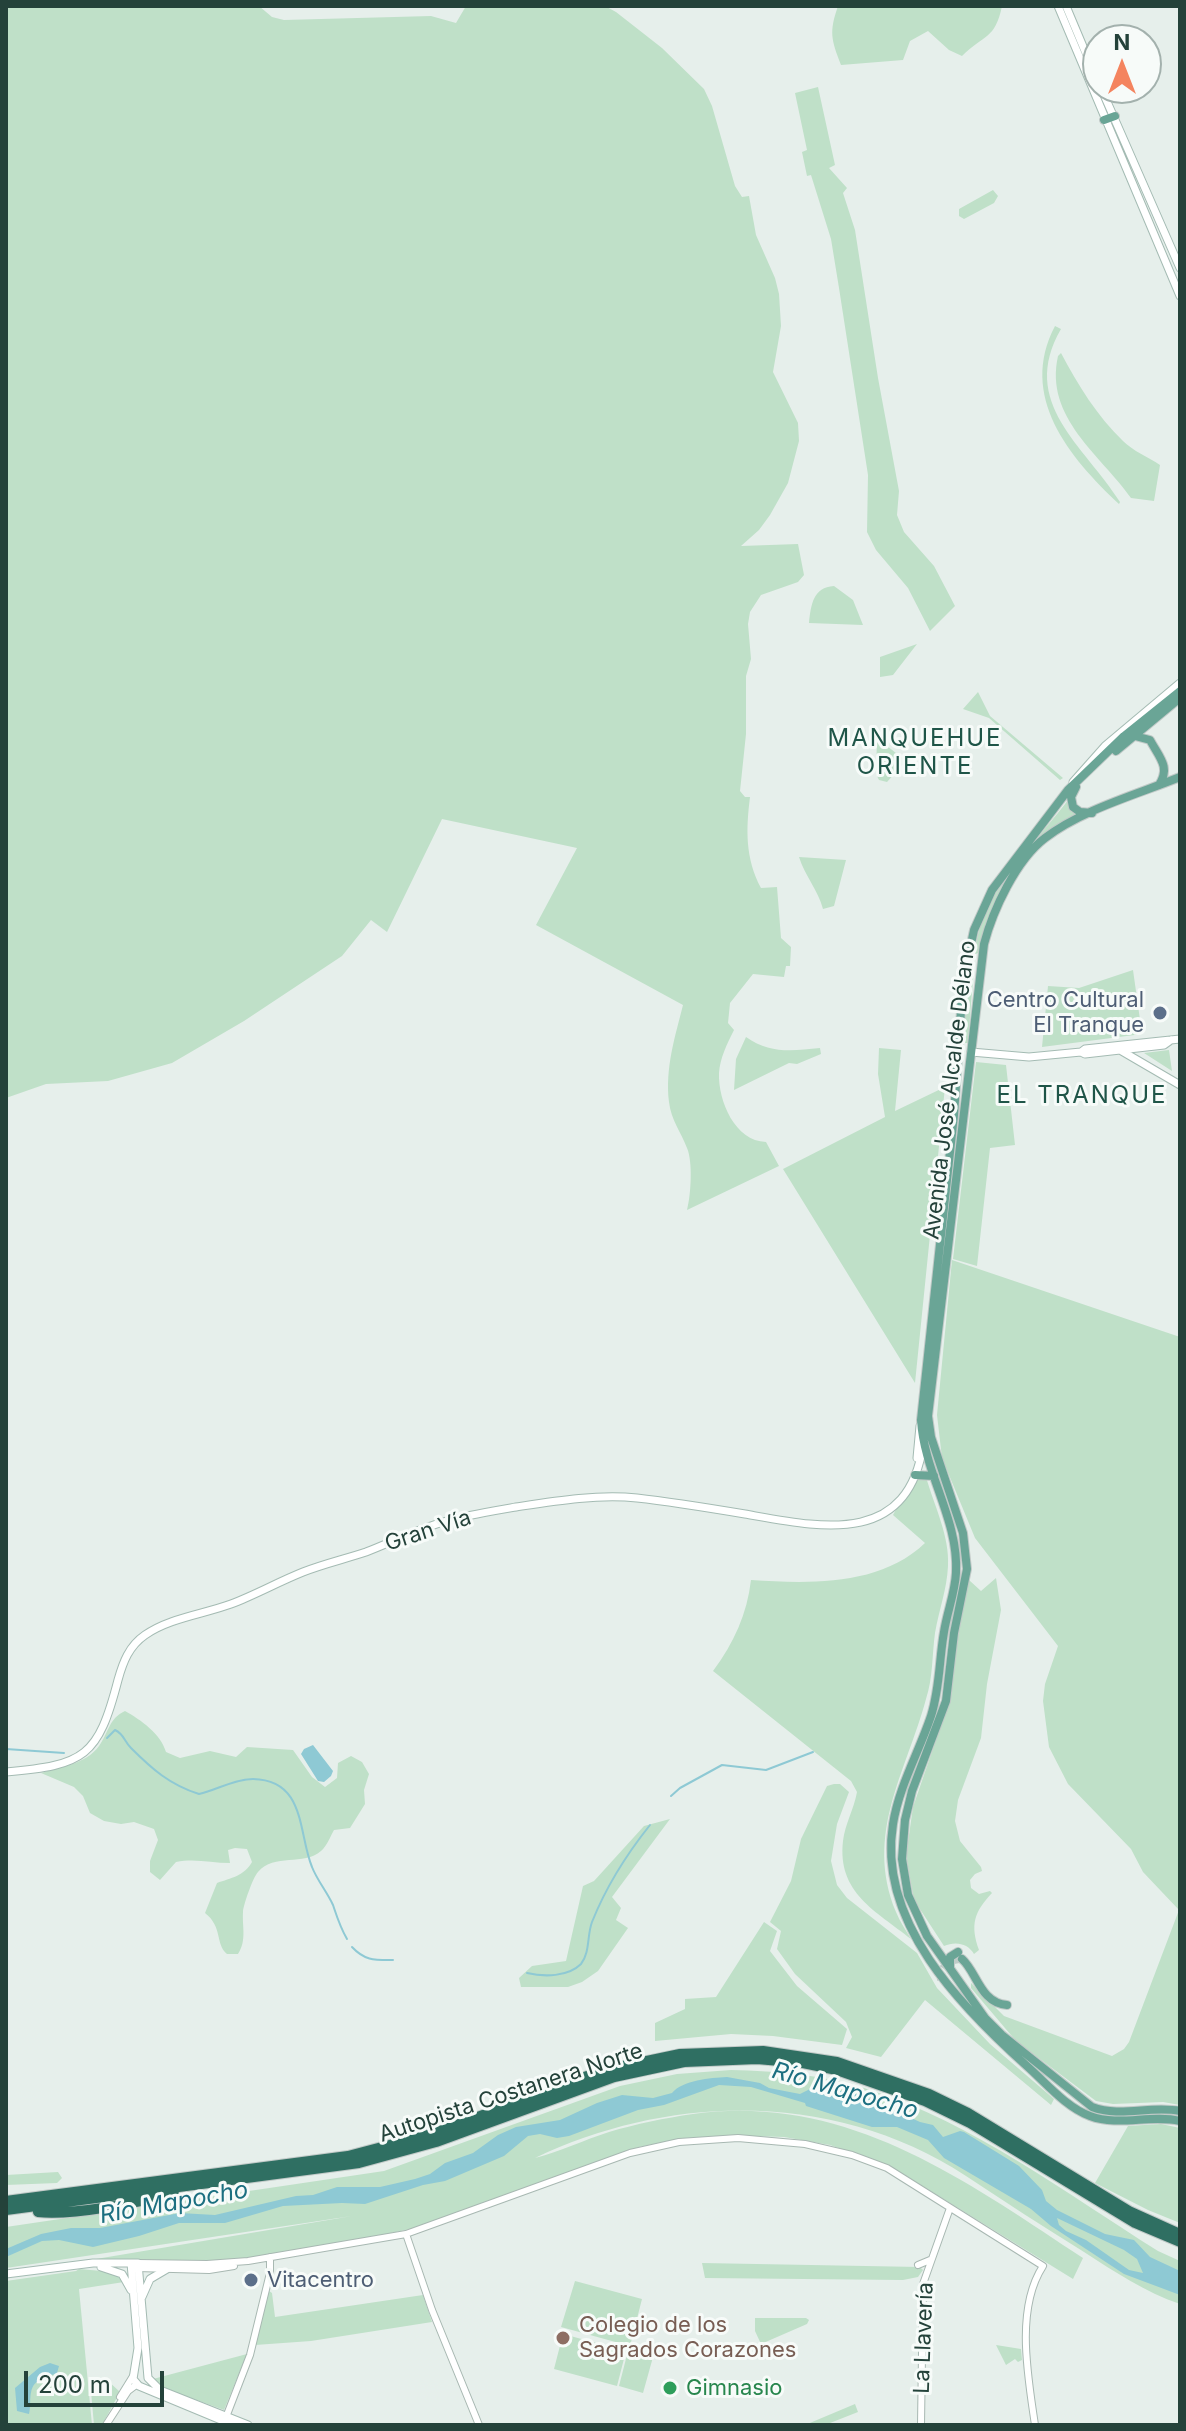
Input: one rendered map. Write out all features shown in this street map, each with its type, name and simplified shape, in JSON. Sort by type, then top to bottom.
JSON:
[{"type":"highway","name":"Autopista Costanera Norte","points":[[6,2201],[348,2156],[435,2133],[590,2075],[623,2066],[699,2052],[763,2051],[837,2062],[929,2094],[968,2113],[1129,2211],[1180,2234]]},
{"type":"highway","name":"Autopista Costanera Norte","points":[[6,2210],[335,2168],[436,2142],[595,2083],[647,2068],[698,2060],[757,2059],[837,2070],[925,2101],[970,2123],[1135,2223],[1180,2242]]},
{"type":"highway","points":[[38,2212],[151,2199],[207,2184]]},
{"type":"highway","points":[[6,2194],[57,2194]]},
{"type":"highway","points":[[1135,2223],[1180,2250]]},
{"type":"main road","points":[[1058,6],[1180,296]]},
{"type":"main road","points":[[1066,6],[1082,44]]},
{"type":"main road","points":[[1109,104],[1180,268]]},
{"type":"main road","points":[[1104,120],[1115,116]]},
{"type":"main road","name":"Avenida José Alcalde Délano","points":[[925,1418],[965,964],[981,912],[992,890],[1094,756],[1180,683]]},
{"type":"main road","name":"Avenida José Alcalde Délano","points":[[1068,790],[1124,736],[1180,691]]},
{"type":"main road","points":[[1092,767],[1180,698]]},
{"type":"main road","points":[[1153,721],[1151,730],[1154,737],[1170,768],[1180,774]]},
{"type":"main road","points":[[1135,736],[1150,740],[1165,768],[1165,776],[1158,786]]},
{"type":"main road","name":"Avenida José Alcalde Délano","points":[[925,1418],[982,954],[996,908],[1033,850],[1052,833],[1180,774]]},
{"type":"main road","points":[[1079,781],[1072,794],[1072,805],[1077,811],[1093,813]]},
{"type":"main road","points":[[969,947],[974,955],[982,954]]},
{"type":"main road","points":[[965,964],[973,963],[975,966],[973,996],[976,999]]},
{"type":"main road","points":[[1122,1047],[1180,1039]]},
{"type":"main road","points":[[955,1101],[961,1058],[971,1052],[1034,1057],[1085,1049],[1164,1045],[1171,1040]]},
{"type":"main road","points":[[1122,1047],[1180,1085]]},
{"type":"main road","points":[[1139,1060],[1141,1047]]},
{"type":"main road","points":[[925,1418],[924,1442],[955,1544],[956,1578],[944,1628],[934,1707],[896,1811],[891,1859],[899,1900],[919,1944],[994,2037],[1081,2112],[1104,2120],[1160,2118],[1180,2121]]},
{"type":"main road","points":[[925,1418],[916,1472],[945,1481]]},
{"type":"main road","points":[[925,1418],[958,1514],[966,1551],[966,1578],[954,1633],[946,1701],[912,1791],[902,1840],[903,1867],[908,1895],[917,1918],[966,1999]]},
{"type":"main road","name":"Gran Vía","points":[[6,1772],[61,1764],[91,1747],[105,1726],[127,1656],[148,1633],[425,1527],[531,1505],[619,1497],[683,1504],[798,1524],[854,1524],[875,1519],[902,1497],[916,1472],[924,1442]]},
{"type":"main road","points":[[941,1500],[951,1517],[958,1545],[966,1551]]},
{"type":"main road","points":[[938,1952],[958,1952],[949,1958],[950,1969]]},
{"type":"main road","points":[[962,1959],[995,2003],[1007,2005]]},
{"type":"main road","points":[[961,1974],[966,1999]]},
{"type":"main road","points":[[943,1983],[966,1999],[1002,2035],[1087,2104],[1108,2112],[1164,2108],[1180,2111]]},
{"type":"main road","points":[[6,2274],[78,2265],[135,2265]]},
{"type":"main road","points":[[78,2265],[116,2270],[125,2276],[138,2305]]},
{"type":"main road","points":[[135,2265],[147,2375],[146,2384],[136,2380]]},
{"type":"main road","points":[[101,2267],[135,2265]]},
{"type":"main road","points":[[136,2380],[138,2305],[148,2282],[167,2269]]},
{"type":"main road","points":[[136,2380],[142,2371],[160,2390],[227,2422]]},
{"type":"main road","points":[[136,2380],[227,2422],[248,2425]]},
{"type":"street","points":[[135,2265],[209,2270],[406,2234],[630,2153],[671,2144],[720,2138],[794,2142],[852,2155],[896,2172],[1043,2266],[1033,2284],[1025,2346],[1035,2425]]},
{"type":"street","name":"La Llavería","points":[[921,2425],[922,2290],[950,2208]]},
{"type":"street","points":[[406,2234],[432,2310],[479,2425]]},
{"type":"street","points":[[227,2422],[250,2352],[270,2273],[270,2257]]},
{"type":"street","points":[[918,2265],[930,2260]]},
{"type":"street","points":[[135,2265],[248,2261]]},
{"type":"street","points":[[106,2425],[125,2386],[136,2380]]},
{"type":"green space","points":[[6,6],[259,6],[272,17],[284,20],[431,16],[456,23],[466,6],[605,6],[662,48],[704,89],[712,106],[735,186],[742,197],[749,196],[756,235],[775,278],[781,326],[773,372],[798,423],[799,441],[788,483],[759,530],[741,546],[798,544],[804,575],[798,582],[761,595],[750,612],[751,659],[746,676],[746,734],[740,791],[745,797],[750,797],[748,843],[756,877],[761,888],[777,887],[781,938],[791,947],[790,966],[786,966],[784,977],[753,974],[730,1003],[728,1023],[734,1030],[722,1056],[719,1073],[719,1084],[730,1118],[745,1135],[766,1142],[779,1166],[687,1210],[690,1161],[672,1115],[668,1089],[683,1005],[536,925],[577,848],[442,819],[387,932],[371,920],[342,956],[244,1021],[172,1063],[108,1081],[46,1084],[6,1098]]},
{"type":"green space","points":[[838,6],[1002,6],[996,25],[988,36],[962,56],[949,50],[928,31],[910,41],[903,60],[841,65],[832,36]]},
{"type":"green space","points":[[818,87],[835,165],[829,168],[847,188],[843,193],[855,230],[899,491],[897,515],[904,532],[934,566],[955,606],[930,631],[908,588],[876,550],[867,532],[868,475],[831,239],[811,175],[807,176],[802,152],[807,150],[795,93]]},
{"type":"green space","points":[[993,190],[998,196],[994,203],[964,219],[959,216],[959,209]]},
{"type":"green space","points":[[1055,326],[1061,329],[1050,355],[1047,379],[1052,401],[1061,422],[1119,504],[1083,466],[1054,424],[1042,377],[1045,352]]},
{"type":"green space","points":[[1061,353],[1105,421],[1131,448],[1160,465],[1154,501],[1131,498],[1067,417],[1059,398],[1056,378]]},
{"type":"green space","points":[[834,586],[853,600],[863,625],[809,623],[817,593]]},
{"type":"green space","points":[[917,644],[893,675],[880,677],[880,657]]},
{"type":"green space","points":[[978,692],[990,716],[1063,778],[1060,780],[989,718],[963,709]]},
{"type":"green space","points":[[877,738],[906,761],[887,782],[879,780],[876,774]]},
{"type":"green space","points":[[1068,800],[1079,813],[1045,832],[1020,860],[994,906],[979,953],[975,954],[979,932],[997,890],[1010,871]]},
{"type":"green space","points":[[799,857],[846,860],[834,906],[823,909]]},
{"type":"green space","points":[[971,964],[974,966],[968,1043],[962,1043]]},
{"type":"green space","points":[[1133,970],[1142,1034],[1042,1047],[1048,986],[1079,988]]},
{"type":"green space","points":[[746,1037],[773,1049],[820,1048],[821,1054],[797,1064],[789,1063],[734,1090],[736,1059]]},
{"type":"green space","points":[[879,1048],[901,1050],[895,1111],[945,1087],[915,1383],[783,1169],[885,1117],[878,1074]]},
{"type":"green space","points":[[1169,1050],[1172,1071],[1144,1053]]},
{"type":"green space","points":[[976,1062],[1006,1065],[1015,1145],[990,1148],[977,1266],[953,1259]]},
{"type":"green space","points":[[952,1260],[1180,1337],[1180,2105],[1096,2101],[1016,2041],[971,1988],[971,1983],[1004,2016],[1112,2056],[1129,2042],[1179,1910],[1143,1872],[1131,1849],[1068,1784],[1049,1747],[1043,1701],[1045,1684],[1058,1646],[975,1538],[942,1458],[937,1415]]},
{"type":"green space","points":[[914,1476],[926,1477],[944,1532],[948,1566],[928,1691],[899,1778],[886,1830],[884,1856],[887,1883],[896,1912],[911,1939],[862,1899],[846,1874],[843,1841],[857,1792],[851,1781],[713,1671],[738,1628],[751,1580],[820,1581],[866,1575],[907,1557],[925,1543],[893,1515]]},
{"type":"green space","points":[[996,1578],[1001,1610],[987,1684],[981,1738],[958,1800],[955,1821],[960,1841],[982,1871],[970,1880],[971,1888],[979,1894],[992,1893],[975,1919],[979,1950],[974,1954],[961,1944],[944,1946],[914,1900],[906,1856],[913,1807],[949,1702],[969,1580],[981,1591]]},
{"type":"green space","points":[[125,1711],[155,1733],[166,1752],[180,1758],[210,1751],[236,1757],[247,1747],[293,1750],[312,1777],[325,1787],[337,1778],[338,1763],[351,1756],[362,1762],[369,1774],[364,1790],[365,1804],[350,1828],[334,1830],[325,1847],[314,1855],[272,1863],[258,1872],[243,1909],[243,1939],[238,1954],[227,1954],[223,1950],[214,1924],[205,1913],[217,1883],[249,1867],[252,1862],[247,1849],[228,1850],[230,1863],[176,1862],[160,1880],[150,1872],[150,1861],[158,1840],[154,1829],[134,1822],[121,1824],[104,1821],[90,1813],[83,1796],[74,1787],[41,1773],[73,1764],[94,1752],[116,1717]]},
{"type":"green space","points":[[840,1784],[849,1792],[837,1824],[831,1861],[837,1885],[847,1898],[917,1953],[937,1988],[990,2044],[1054,2099],[1051,2105],[925,2000],[881,2057],[846,2048],[852,2037],[846,2022],[795,1974],[777,1949],[781,1931],[770,1922],[791,1881],[801,1839],[827,1786]]},
{"type":"green space","points":[[670,1819],[612,1897],[621,1908],[616,1920],[628,1928],[598,1971],[568,1987],[521,1987],[519,1978],[532,1966],[566,1961],[583,1886],[594,1881],[644,1826]]},
{"type":"green space","points":[[764,1922],[777,1931],[770,1951],[797,1986],[847,2029],[842,2045],[731,2034],[655,2041],[655,2023],[685,2009],[685,1999],[716,1997]]},
{"type":"green space","points":[[731,2070],[819,2077],[870,2090],[946,2121],[1018,2162],[1158,2251],[1180,2261],[1180,2304],[1130,2281],[966,2176],[916,2148],[863,2128],[809,2116],[753,2111],[750,2111],[802,2117],[852,2130],[900,2148],[947,2172],[1083,2258],[1073,2279],[890,2166],[830,2145],[784,2137],[754,2136],[684,2138],[639,2147],[415,2228],[338,2244],[227,2261],[96,2259],[352,2216],[6,2268],[6,2227],[384,2171],[620,2086],[677,2074]],"holes":[[[741,2111],[693,2114],[609,2132],[535,2158],[588,2137],[642,2121],[697,2113]]]},
{"type":"green space","points":[[1161,2124],[1180,2128],[1180,2223],[1095,2183],[1128,2126]]},
{"type":"green space","points":[[58,2172],[62,2178],[57,2183],[6,2185],[6,2175]]},
{"type":"green space","points":[[702,2263],[920,2267],[923,2270],[918,2277],[903,2280],[705,2278]]},
{"type":"green space","points":[[79,2269],[113,2272],[124,2282],[79,2289],[92,2425],[6,2425],[6,2281]]},
{"type":"green space","points":[[575,2281],[642,2299],[630,2346],[561,2327]]},
{"type":"green space","points":[[269,2291],[272,2293],[275,2317],[423,2295],[432,2322],[311,2341],[255,2345]]},
{"type":"green space","points":[[755,2318],[809,2320],[807,2324],[761,2344],[755,2331]]},
{"type":"green space","points":[[666,2319],[686,2319],[687,2332],[667,2332]]},
{"type":"green space","points":[[563,2334],[626,2351],[617,2386],[554,2369]]},
{"type":"green space","points":[[996,2345],[1021,2349],[1022,2360],[1018,2362],[1015,2359],[1006,2365]]},
{"type":"green space","points":[[628,2351],[653,2357],[643,2393],[619,2386]]},
{"type":"green space","points":[[247,2354],[224,2410],[161,2387],[153,2379]]},
{"type":"green space","points":[[106,2379],[120,2392],[102,2425],[94,2425],[90,2380]]},
{"type":"green space","points":[[855,2404],[858,2412],[825,2425],[805,2425]]},
{"type":"water","points":[[313,1745],[333,1771],[324,1782],[318,1781],[301,1754]]},
{"type":"water","points":[[727,2077],[800,2094],[816,2086],[861,2095],[933,2125],[943,2137],[964,2132],[1019,2166],[1042,2190],[1046,2201],[1057,2210],[1105,2234],[1134,2240],[1150,2257],[1180,2271],[1180,2295],[1124,2274],[1051,2226],[1031,2209],[944,2158],[928,2140],[897,2127],[872,2127],[751,2087],[719,2085],[664,2105],[638,2110],[569,2136],[528,2136],[504,2156],[445,2181],[365,2204],[283,2206],[225,2223],[179,2223],[93,2247],[59,2240],[42,2241],[6,2257],[6,2249],[41,2234],[71,2228],[100,2228],[180,2213],[215,2215],[296,2196],[313,2195],[337,2187],[380,2187],[415,2179],[473,2153],[498,2135],[516,2127],[560,2120],[622,2095],[653,2098],[672,2093],[690,2082]],"holes":[[[1057,2218],[1137,2259],[1143,2273],[1129,2270],[1086,2240],[1066,2231]]]},
{"type":"water","points":[[50,2363],[59,2366],[57,2373],[35,2384],[29,2414],[17,2411],[15,2388],[40,2367]]},
{"type":"waterway","points":[[107,1738],[115,1730],[162,1776],[199,1794],[253,1779],[283,1788],[297,1811],[312,1867],[347,1939]]},
{"type":"waterway","points":[[6,1749],[64,1753]]},
{"type":"waterway","points":[[671,1796],[722,1765],[766,1770],[813,1752]]},
{"type":"waterway","points":[[527,1973],[556,1975],[581,1964],[586,1955],[592,1922],[604,1896],[650,1825]]},
{"type":"waterway","points":[[352,1947],[366,1957],[393,1960]]},
{"type":"tunnel","points":[[941,1980],[946,1965],[962,1959]]},
{"type":"place","name":"Centro Cultural El Tranque","points":[[1160,1013]]},
{"type":"place","name":"Vitacentro","points":[[251,2280]]},
{"type":"place","name":"Colegio de los Sagrados Corazones","points":[[563,2338]]},
{"type":"place","name":"Gimnasio","points":[[670,2388]]},
{"type":"district","name":"MANQUEHUE ORIENTE","points":[[915,753]]},
{"type":"district","name":"EL TRANQUE","points":[[1082,1096]]},
{"type":"water label","name":"Río Mapocho","points":[[845,2091]]},
{"type":"water label","name":"Río Mapocho","points":[[174,2203]]}]
